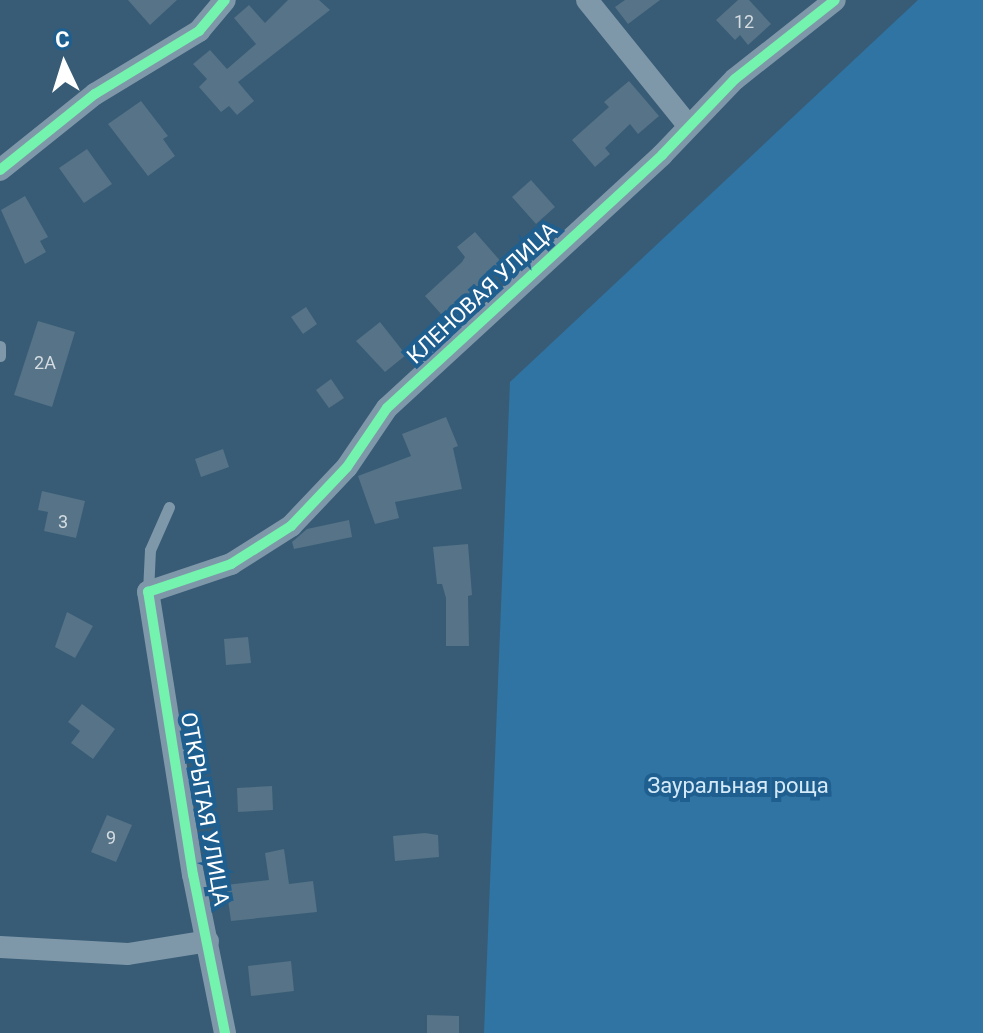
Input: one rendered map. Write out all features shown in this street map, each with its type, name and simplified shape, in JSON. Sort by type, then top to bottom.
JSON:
[{"type":"street","points":[[0,170],[95,94],[199,31],[225,0]]},
{"type":"street","points":[[587,0],[688,125]]},
{"type":"street","name":"КЛЕНОВАЯ УЛИЦА","points":[[148,592],[231,564],[291,526],[347,467],[387,408],[735,79],[835,0]]},
{"type":"street","name":"ОТКРЫТАЯ УЛИЦА","points":[[148,592],[225,1033]]},
{"type":"street","points":[[0,947],[128,954],[208,941]]},
{"type":"lane","points":[[0,346],[0,356]]},
{"type":"lane","points":[[148,592],[150,550],[169,507]]},
{"type":"green space","name":"Зауральная роща","points":[[918,0],[983,0],[983,1033],[484,1033],[510,382]]},
{"type":"building","points":[[128,0],[177,0],[150,25]]},
{"type":"building","points":[[288,0],[319,0],[330,10],[238,82],[254,101],[237,115],[229,106],[221,112],[199,87],[207,79],[193,64],[210,50],[227,69],[256,44],[234,18],[249,5],[265,23]]},
{"type":"building","points":[[625,0],[660,0],[628,24],[615,7]]},
{"type":"building","points":[[738,0],[749,0],[771,24],[748,45],[740,35],[735,40],[716,20]]},
{"type":"building","points":[[629,81],[659,116],[638,134],[630,124],[605,148],[610,154],[595,167],[572,140],[609,107],[604,102]]},
{"type":"building","points":[[141,101],[168,136],[163,139],[175,156],[148,176],[108,124]]},
{"type":"building","points":[[87,149],[112,184],[84,203],[59,168]]},
{"type":"building","points":[[531,180],[555,207],[536,224],[512,197]]},
{"type":"building","points":[[25,196],[48,237],[40,241],[46,252],[25,264],[1,210]]},
{"type":"building","points":[[475,232],[503,264],[462,300],[468,306],[449,323],[425,296],[462,262],[465,257],[457,247]]},
{"type":"building","points":[[306,307],[317,324],[303,334],[291,317]]},
{"type":"building","points":[[38,321],[75,332],[52,407],[14,395]]},
{"type":"building","points":[[380,322],[406,355],[385,372],[356,341]]},
{"type":"building","points":[[331,379],[344,398],[329,408],[316,390]]},
{"type":"building","points":[[446,417],[458,446],[453,448],[462,489],[395,502],[399,518],[375,524],[358,476],[411,456],[402,434]]},
{"type":"building","points":[[223,449],[229,467],[201,477],[195,459]]},
{"type":"building","points":[[42,491],[85,501],[76,538],[44,531],[48,512],[38,510]]},
{"type":"building","points":[[349,520],[352,537],[294,549],[292,542],[307,529]]},
{"type":"building","points":[[468,544],[472,595],[468,596],[469,646],[446,646],[446,598],[442,584],[437,584],[433,547]]},
{"type":"building","points":[[67,612],[93,626],[75,658],[55,647]]},
{"type":"building","points":[[248,637],[251,663],[226,665],[224,639]]},
{"type":"building","points":[[82,704],[115,729],[93,759],[71,743],[80,731],[68,722]]},
{"type":"building","points":[[272,786],[273,810],[238,812],[237,788]]},
{"type":"building","points":[[107,815],[132,825],[116,862],[91,852]]},
{"type":"building","points":[[438,835],[439,857],[395,861],[393,836]]},
{"type":"building","points":[[284,849],[289,884],[313,881],[317,912],[231,921],[226,885],[269,880],[265,853]]},
{"type":"building","points":[[291,961],[294,991],[251,996],[248,966]]},
{"type":"building","points":[[427,1015],[459,1016],[459,1033],[427,1033]]},
{"type":"cycle path","points":[[0,170],[95,94],[199,31],[225,0]]},
{"type":"cycle path","points":[[225,1033],[193,875],[148,592],[231,564],[291,526],[347,467],[387,408],[662,155],[735,79],[835,0]]}]
